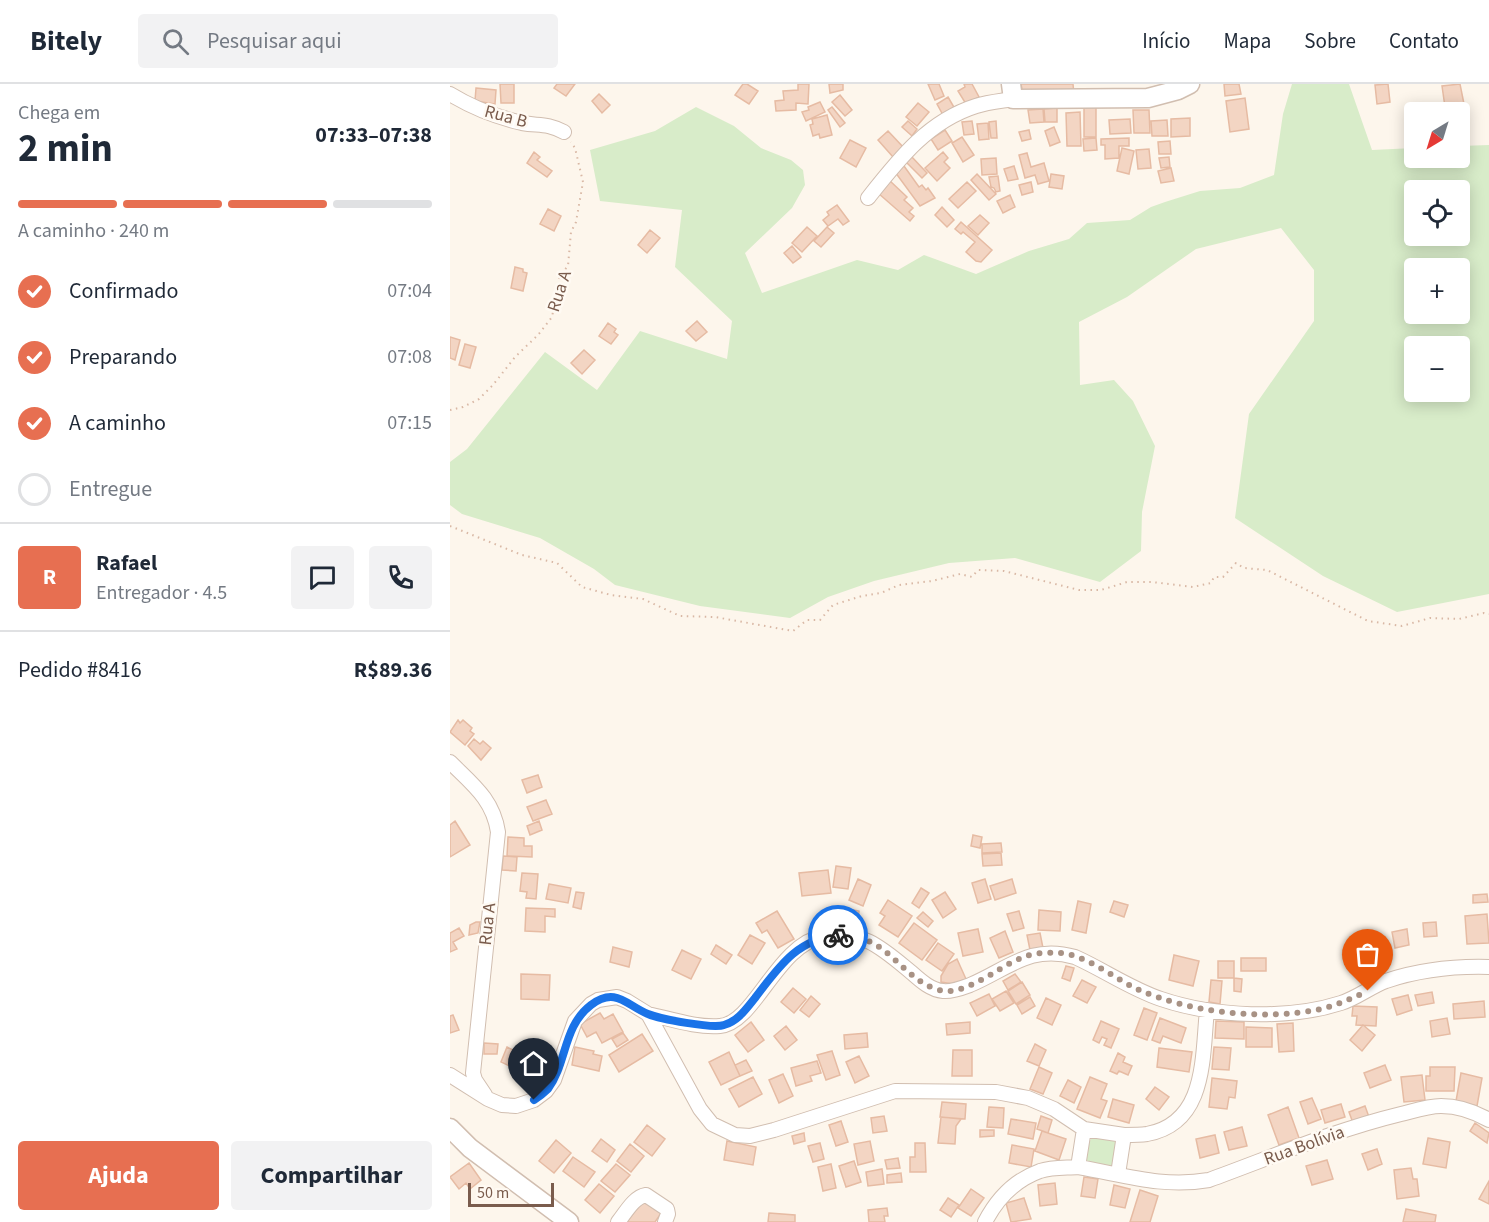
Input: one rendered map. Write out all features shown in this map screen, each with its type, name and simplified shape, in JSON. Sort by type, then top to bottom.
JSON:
[{"type":"street","points":[[868,198],[900,158],[928,131],[959,112],[1012,92],[1148,98],[1178,90],[1190,84]]},
{"type":"street","name":"Rua B","points":[[450,94],[489,114],[524,123],[551,125],[564,132]]},
{"type":"street","name":"Rua A","points":[[450,762],[490,805],[498,832],[473,1073],[488,1099]]},
{"type":"street","points":[[450,1075],[502,1106],[516,1106],[534,1100],[546,1091],[554,1080],[575,1021],[598,1000],[617,997],[648,1014],[696,1024],[722,1026],[744,1012],[793,952],[821,936],[840,934],[870,940],[919,979],[942,991],[963,987],[986,978],[1018,959],[1036,953],[1062,953],[1092,965],[1161,1000],[1207,1010],[1255,1014],[1320,1009],[1344,1002],[1383,982],[1413,974],[1458,966],[1489,967]]},
{"type":"street","points":[[648,1014],[700,1110],[712,1124],[735,1135],[750,1136],[774,1130],[895,1091],[996,1092],[1028,1098],[1054,1109],[1083,1129],[1124,1135],[1147,1134],[1167,1128],[1180,1118],[1194,1102],[1200,1083],[1207,1010]]},
{"type":"street","name":"Rua Bolívia","points":[[985,1222],[1001,1198],[1015,1184],[1041,1171],[1078,1167],[1171,1184],[1209,1180],[1330,1135],[1385,1118],[1440,1106],[1458,1107],[1489,1120]]},
{"type":"street","points":[[450,1128],[470,1148],[569,1222]]},
{"type":"street","points":[[1078,1167],[1083,1129]]},
{"type":"street","points":[[1118,1174],[1124,1135]]},
{"type":"street","points":[[618,1222],[641,1195],[646,1195],[667,1209],[665,1222]]},
{"type":"path","name":"Rua A","points":[[450,410],[463,407],[479,399],[552,317],[560,275],[568,266],[571,232],[576,222],[583,182],[575,148],[564,132]]},
{"type":"path","points":[[450,526],[522,555],[557,562],[582,587],[643,599],[680,616],[714,617],[793,631],[807,620],[820,620],[833,605],[881,593],[899,585],[932,581],[960,574],[972,577],[978,570],[1004,571],[1079,590],[1101,590],[1127,582],[1152,582],[1194,587],[1211,583],[1214,577],[1223,577],[1236,563],[1244,568],[1268,570],[1368,621],[1402,626],[1430,618],[1459,619],[1484,613],[1489,614]]},
{"type":"path","points":[[1484,613],[1489,609]]},
{"type":"green space","points":[[1292,84],[1349,84],[1372,150],[1404,148],[1404,168],[1470,168],[1470,146],[1489,145],[1489,594],[1397,612],[1323,576],[1235,518],[1249,414],[1314,321],[1314,270],[1281,228],[1196,249],[1127,297],[1079,322],[1080,385],[1114,380],[1133,401],[1155,446],[1142,512],[1141,551],[1100,582],[1015,558],[949,563],[874,581],[828,597],[790,618],[700,606],[615,585],[594,569],[540,538],[462,514],[450,505],[450,462],[467,449],[545,352],[597,390],[640,331],[727,359],[732,321],[675,267],[682,210],[600,201],[590,150],[655,131],[696,107],[734,126],[761,148],[791,160],[803,170],[805,185],[792,208],[745,253],[762,293],[857,260],[898,270],[924,255],[976,274],[1029,251],[1069,239],[1087,223],[1130,220],[1151,207],[1200,191],[1240,188],[1274,175],[1283,114]]},
{"type":"green space","points":[[1095,1136],[1116,1141],[1118,1144],[1115,1165],[1110,1167],[1087,1164],[1084,1160],[1085,1150]]},
{"type":"building","points":[[500,84],[514,84],[514,103],[501,103]]},
{"type":"building","points":[[557,84],[575,84],[566,96],[554,88]]},
{"type":"building","points":[[743,84],[758,91],[749,104],[735,95]]},
{"type":"building","points":[[798,84],[809,84],[808,104],[796,103],[796,110],[776,111],[775,101],[784,100],[783,91],[798,90]]},
{"type":"building","points":[[829,84],[843,84],[843,90],[830,93]]},
{"type":"building","points":[[928,84],[939,84],[944,96],[935,100]]},
{"type":"building","points":[[964,84],[972,84],[979,97],[966,104],[958,91],[965,87]]},
{"type":"building","points":[[1021,84],[1073,84],[1074,95],[1023,95]]},
{"type":"building","points":[[1224,84],[1239,84],[1241,94],[1225,96]]},
{"type":"building","points":[[1388,84],[1390,102],[1377,104],[1375,85]]},
{"type":"building","points":[[1460,84],[1464,102],[1444,102],[1442,86]]},
{"type":"building","points":[[476,88],[496,90],[495,104],[475,101]]},
{"type":"building","points":[[599,94],[610,105],[602,113],[592,101]]},
{"type":"building","points":[[840,95],[852,110],[845,116],[832,102]]},
{"type":"building","points":[[948,97],[955,109],[943,115],[937,104]]},
{"type":"building","points":[[1245,98],[1249,129],[1230,132],[1226,101]]},
{"type":"building","points":[[820,102],[825,112],[806,121],[802,112]]},
{"type":"building","points":[[918,103],[929,112],[917,126],[906,117]]},
{"type":"building","points":[[1084,106],[1096,106],[1096,137],[1084,137]]},
{"type":"building","points":[[832,107],[845,123],[840,127],[828,110]]},
{"type":"building","points":[[1057,108],[1057,122],[1045,122],[1044,109]]},
{"type":"building","points":[[1043,109],[1044,122],[1030,123],[1028,110]]},
{"type":"building","points":[[1133,110],[1149,110],[1150,133],[1134,133]]},
{"type":"building","points":[[1080,112],[1081,146],[1067,146],[1066,113]]},
{"type":"building","points":[[827,115],[832,135],[820,138],[819,134],[813,136],[810,125],[813,124],[812,119]]},
{"type":"building","points":[[1190,118],[1190,136],[1171,137],[1171,119]]},
{"type":"building","points":[[1130,119],[1131,133],[1110,134],[1109,120]]},
{"type":"building","points":[[1167,120],[1168,136],[1152,136],[1151,121]]},
{"type":"building","points":[[908,121],[917,129],[912,136],[902,127]]},
{"type":"building","points":[[972,121],[974,134],[964,135],[962,122]]},
{"type":"building","points":[[996,121],[997,138],[991,138],[989,122]]},
{"type":"building","points":[[988,123],[989,139],[979,140],[977,124]]},
{"type":"building","points":[[1054,127],[1060,142],[1050,146],[1045,131]]},
{"type":"building","points":[[945,130],[952,141],[938,150],[931,139]]},
{"type":"building","points":[[1029,130],[1031,139],[1022,141],[1019,132]]},
{"type":"building","points":[[888,131],[904,148],[893,157],[878,140]]},
{"type":"building","points":[[962,137],[974,155],[963,162],[952,143]]},
{"type":"building","points":[[1096,138],[1097,150],[1084,151],[1083,139]]},
{"type":"building","points":[[1129,138],[1129,146],[1119,146],[1119,158],[1105,159],[1105,145],[1101,145],[1101,139]]},
{"type":"building","points":[[850,140],[866,148],[856,167],[840,158]]},
{"type":"building","points":[[1170,141],[1171,154],[1159,154],[1158,142]]},
{"type":"building","points":[[1122,148],[1134,151],[1129,174],[1117,171]]},
{"type":"building","points":[[1149,149],[1151,168],[1138,169],[1136,150]]},
{"type":"building","points":[[534,152],[540,157],[537,160],[552,171],[547,177],[527,163]]},
{"type":"building","points":[[943,152],[948,158],[944,162],[950,168],[937,181],[925,168]]},
{"type":"building","points":[[1027,153],[1031,167],[1044,163],[1049,181],[1038,184],[1035,175],[1025,178],[1019,155]]},
{"type":"building","points":[[911,156],[927,173],[922,178],[906,162]]},
{"type":"building","points":[[1169,157],[1170,167],[1161,168],[1159,158]]},
{"type":"building","points":[[996,158],[997,174],[982,175],[981,159]]},
{"type":"building","points":[[904,166],[919,187],[922,185],[926,190],[928,188],[935,198],[920,206],[895,172]]},
{"type":"building","points":[[1014,166],[1018,179],[1008,181],[1004,169]]},
{"type":"building","points":[[1171,168],[1174,181],[1161,183],[1158,171]]},
{"type":"building","points":[[977,174],[996,194],[989,200],[971,180]]},
{"type":"building","points":[[1051,174],[1064,176],[1062,189],[1049,187]]},
{"type":"building","points":[[998,176],[1000,191],[996,192],[991,187],[989,177]]},
{"type":"building","points":[[889,180],[907,197],[904,200],[913,208],[909,212],[914,216],[910,221],[878,193]]},
{"type":"building","points":[[967,182],[976,191],[958,208],[949,199]]},
{"type":"building","points":[[1031,182],[1033,192],[1022,195],[1019,185]]},
{"type":"building","points":[[1010,195],[1015,207],[1003,213],[997,201]]},
{"type":"building","points":[[837,205],[849,221],[843,225],[838,219],[828,226],[823,220],[829,215],[827,212]]},
{"type":"building","points":[[942,207],[954,220],[947,227],[935,215]]},
{"type":"building","points":[[548,209],[561,216],[554,231],[540,224]]},
{"type":"building","points":[[980,215],[989,223],[978,235],[968,226]]},
{"type":"building","points":[[961,222],[992,250],[981,262],[976,261],[966,252],[975,242],[963,232],[961,234],[955,229]]},
{"type":"building","points":[[807,227],[817,236],[802,252],[792,243]]},
{"type":"building","points":[[827,227],[834,233],[821,247],[814,241]]},
{"type":"building","points":[[650,230],[660,238],[647,253],[638,245]]},
{"type":"building","points":[[792,246],[801,257],[793,263],[784,253]]},
{"type":"building","points":[[515,267],[527,273],[523,291],[511,288]]},
{"type":"building","points":[[697,321],[707,332],[696,341],[686,331]]},
{"type":"building","points":[[608,323],[616,329],[614,332],[618,335],[611,344],[599,336]]},
{"type":"building","points":[[450,337],[460,340],[455,360],[450,358]]},
{"type":"building","points":[[465,344],[476,347],[470,368],[459,365]]},
{"type":"building","points":[[584,350],[595,360],[582,374],[571,363]]},
{"type":"building","points":[[458,720],[460,723],[463,720],[472,728],[470,731],[474,734],[465,745],[450,732]]},
{"type":"building","points":[[474,739],[480,744],[483,741],[491,748],[481,760],[468,746]]},
{"type":"building","points":[[538,775],[542,787],[527,793],[522,780]]},
{"type":"building","points":[[546,800],[552,814],[533,821],[527,807]]},
{"type":"building","points":[[455,821],[470,845],[450,857],[450,825]]},
{"type":"building","points":[[539,821],[542,830],[530,835],[527,826]]},
{"type":"building","points":[[973,835],[982,837],[980,848],[971,846]]},
{"type":"building","points":[[508,837],[524,838],[524,846],[532,846],[532,857],[507,856]]},
{"type":"building","points":[[1001,843],[1002,852],[982,853],[982,844]]},
{"type":"building","points":[[1001,853],[1002,865],[983,866],[982,854]]},
{"type":"building","points":[[503,856],[517,857],[516,871],[502,870]]},
{"type":"building","points":[[836,866],[851,868],[848,889],[833,887]]},
{"type":"building","points":[[828,870],[831,893],[802,896],[799,873]]},
{"type":"building","points":[[522,873],[538,874],[536,899],[526,898],[527,892],[520,891]]},
{"type":"building","points":[[858,879],[871,885],[863,906],[849,900]]},
{"type":"building","points":[[985,879],[991,899],[978,903],[972,883]]},
{"type":"building","points":[[1012,879],[1016,893],[995,900],[990,886]]},
{"type":"building","points":[[549,884],[571,888],[568,903],[546,899]]},
{"type":"building","points":[[921,888],[929,893],[919,908],[912,903]]},
{"type":"building","points":[[576,892],[584,893],[581,909],[573,907]]},
{"type":"building","points":[[945,892],[956,909],[943,918],[932,900]]},
{"type":"building","points":[[1487,894],[1488,902],[1473,903],[1473,895]]},
{"type":"building","points":[[888,900],[912,916],[898,937],[879,925],[885,916],[880,913]]},
{"type":"building","points":[[1078,901],[1091,904],[1086,933],[1072,930]]},
{"type":"building","points":[[1114,901],[1128,905],[1124,917],[1110,912]]},
{"type":"building","points":[[526,908],[555,909],[555,917],[545,916],[545,932],[525,931]]},
{"type":"building","points":[[843,908],[859,911],[857,930],[840,928]]},
{"type":"building","points":[[1039,910],[1061,912],[1060,931],[1038,930]]},
{"type":"building","points":[[777,911],[794,939],[778,948],[767,930],[762,933],[756,923]]},
{"type":"building","points":[[1019,911],[1024,928],[1013,931],[1007,914]]},
{"type":"building","points":[[923,912],[933,921],[928,927],[917,918]]},
{"type":"building","points":[[1487,914],[1489,943],[1467,944],[1465,916]]},
{"type":"building","points":[[480,922],[478,933],[469,935],[470,925]]},
{"type":"building","points":[[1436,922],[1437,936],[1424,937],[1423,923]]},
{"type":"building","points":[[914,923],[937,940],[922,960],[899,943]]},
{"type":"building","points":[[459,928],[464,936],[453,942],[457,949],[450,952],[450,933]]},
{"type":"building","points":[[978,929],[983,952],[963,956],[958,933]]},
{"type":"building","points":[[1407,929],[1409,945],[1395,948],[1392,932]]},
{"type":"building","points":[[1005,931],[1013,952],[999,958],[990,938]]},
{"type":"building","points":[[1040,933],[1043,948],[1030,950],[1027,935]]},
{"type":"building","points":[[750,935],[765,943],[752,964],[738,955]]},
{"type":"building","points":[[938,943],[954,954],[942,971],[926,960]]},
{"type":"building","points":[[1375,944],[1379,969],[1356,972],[1352,947]]},
{"type":"building","points":[[716,945],[732,955],[726,964],[711,954]]},
{"type":"building","points":[[613,947],[632,952],[629,967],[610,962]]},
{"type":"building","points":[[682,950],[701,959],[691,979],[672,970]]},
{"type":"building","points":[[1174,955],[1199,961],[1193,986],[1169,980]]},
{"type":"building","points":[[1241,958],[1266,958],[1266,971],[1241,971]]},
{"type":"building","points":[[957,959],[966,979],[953,984],[941,982],[941,976],[948,964]]},
{"type":"building","points":[[1218,961],[1234,961],[1234,978],[1218,978]]},
{"type":"building","points":[[1066,966],[1074,968],[1070,981],[1062,978]]},
{"type":"building","points":[[521,974],[550,975],[549,1000],[521,999]]},
{"type":"building","points":[[1015,974],[1021,982],[1008,990],[1003,981]]},
{"type":"building","points":[[1234,978],[1242,979],[1241,992],[1234,991]]},
{"type":"building","points":[[1082,980],[1096,987],[1087,1003],[1073,996]]},
{"type":"building","points":[[1211,980],[1222,981],[1220,1004],[1209,1002]]},
{"type":"building","points":[[1022,982],[1030,995],[1016,1004],[1008,991]]},
{"type":"building","points":[[793,988],[806,999],[794,1013],[781,1002]]},
{"type":"building","points":[[1006,991],[1014,1003],[1000,1011],[992,999]]},
{"type":"building","points":[[1432,992],[1434,1003],[1418,1006],[1415,995]]},
{"type":"building","points":[[989,994],[995,1006],[977,1016],[970,1003]]},
{"type":"building","points":[[1408,995],[1412,1010],[1397,1015],[1392,999]]},
{"type":"building","points":[[811,996],[820,1004],[809,1017],[800,1010]]},
{"type":"building","points":[[1030,997],[1035,1006],[1022,1014],[1017,1005]]},
{"type":"building","points":[[1046,998],[1061,1005],[1052,1025],[1037,1018]]},
{"type":"building","points":[[1484,1001],[1485,1017],[1454,1019],[1453,1004]]},
{"type":"building","points":[[1353,1006],[1377,1007],[1376,1026],[1356,1025],[1357,1016],[1352,1016]]},
{"type":"building","points":[[1144,1008],[1157,1013],[1147,1040],[1134,1035]]},
{"type":"building","points":[[600,1013],[604,1019],[613,1014],[623,1032],[602,1043],[596,1032],[587,1037],[580,1024]]},
{"type":"building","points":[[453,1015],[459,1030],[450,1033],[450,1016]]},
{"type":"building","points":[[1160,1018],[1186,1028],[1181,1043],[1163,1036],[1160,1043],[1152,1040]]},
{"type":"building","points":[[1447,1018],[1450,1034],[1432,1037],[1430,1021]]},
{"type":"building","points":[[1101,1021],[1119,1029],[1111,1048],[1104,1045],[1107,1039],[1102,1037],[1099,1043],[1093,1040]]},
{"type":"building","points":[[1216,1021],[1244,1022],[1244,1039],[1215,1038]]},
{"type":"building","points":[[751,1022],[764,1040],[748,1052],[735,1035]]},
{"type":"building","points":[[970,1022],[970,1033],[947,1035],[946,1024]]},
{"type":"building","points":[[1293,1023],[1294,1051],[1279,1052],[1277,1024]]},
{"type":"building","points":[[1363,1025],[1375,1035],[1362,1051],[1350,1040]]},
{"type":"building","points":[[786,1026],[797,1040],[785,1050],[774,1036]]},
{"type":"building","points":[[1246,1027],[1272,1028],[1272,1047],[1246,1047]]},
{"type":"building","points":[[623,1033],[628,1040],[617,1047],[612,1039]]},
{"type":"building","points":[[867,1033],[868,1047],[845,1049],[844,1035]]},
{"type":"building","points":[[642,1034],[653,1051],[619,1072],[609,1055]]},
{"type":"building","points":[[484,1043],[498,1044],[497,1054],[484,1054]]},
{"type":"building","points":[[1035,1044],[1046,1050],[1039,1066],[1027,1061]]},
{"type":"building","points":[[507,1047],[529,1058],[522,1072],[501,1062]]},
{"type":"building","points":[[575,1047],[594,1051],[593,1054],[602,1056],[599,1071],[572,1065]]},
{"type":"building","points":[[1214,1047],[1231,1048],[1229,1070],[1212,1069]]},
{"type":"building","points":[[1159,1048],[1192,1052],[1189,1072],[1157,1067]]},
{"type":"building","points":[[953,1050],[972,1050],[972,1076],[952,1076]]},
{"type":"building","points":[[832,1051],[840,1075],[826,1080],[817,1055]]},
{"type":"building","points":[[729,1052],[740,1076],[721,1085],[709,1062]]},
{"type":"building","points":[[1118,1053],[1125,1057],[1123,1062],[1132,1066],[1128,1075],[1119,1071],[1117,1074],[1110,1071]]},
{"type":"building","points":[[859,1056],[869,1076],[855,1083],[846,1062]]},
{"type":"building","points":[[746,1060],[752,1071],[740,1076],[735,1065]]},
{"type":"building","points":[[817,1061],[821,1073],[810,1076],[812,1081],[796,1086],[791,1068]]},
{"type":"building","points":[[1385,1065],[1391,1080],[1370,1088],[1364,1073]]},
{"type":"building","points":[[1039,1067],[1052,1073],[1043,1094],[1030,1089]]},
{"type":"building","points":[[1430,1067],[1455,1067],[1454,1091],[1426,1091],[1426,1076],[1430,1076]]},
{"type":"building","points":[[1461,1073],[1482,1078],[1477,1106],[1456,1101]]},
{"type":"building","points":[[783,1074],[793,1096],[779,1103],[769,1080]]},
{"type":"building","points":[[1422,1075],[1425,1100],[1404,1102],[1401,1077]]},
{"type":"building","points":[[753,1077],[762,1094],[739,1107],[729,1089]]},
{"type":"building","points":[[1090,1077],[1107,1084],[1101,1099],[1107,1101],[1100,1118],[1077,1109]]},
{"type":"building","points":[[1212,1078],[1237,1081],[1235,1098],[1229,1097],[1227,1109],[1209,1107]]},
{"type":"building","points":[[1068,1080],[1081,1087],[1074,1103],[1060,1096]]},
{"type":"building","points":[[1155,1087],[1169,1097],[1159,1110],[1146,1099]]},
{"type":"building","points":[[1312,1098],[1321,1119],[1308,1124],[1300,1102]]},
{"type":"building","points":[[1113,1099],[1134,1105],[1129,1123],[1108,1117]]},
{"type":"building","points":[[942,1102],[966,1104],[965,1119],[940,1117]]},
{"type":"building","points":[[1341,1104],[1345,1117],[1325,1123],[1321,1110]]},
{"type":"building","points":[[1365,1106],[1369,1117],[1353,1123],[1349,1112]]},
{"type":"building","points":[[989,1107],[1004,1108],[1003,1128],[987,1127]]},
{"type":"building","points":[[1288,1107],[1299,1138],[1279,1145],[1268,1115]]},
{"type":"building","points":[[884,1116],[887,1131],[873,1133],[871,1118]]},
{"type":"building","points":[[1041,1116],[1052,1120],[1048,1133],[1037,1129]]},
{"type":"building","points":[[941,1117],[961,1119],[956,1126],[955,1144],[938,1143]]},
{"type":"building","points":[[1011,1119],[1036,1123],[1033,1139],[1008,1134]]},
{"type":"building","points":[[841,1121],[848,1142],[836,1146],[829,1125]]},
{"type":"building","points":[[1475,1123],[1489,1133],[1487,1143],[1470,1131]]},
{"type":"building","points":[[647,1125],[665,1139],[652,1156],[634,1142]]},
{"type":"building","points":[[1242,1127],[1247,1146],[1229,1150],[1224,1132]]},
{"type":"building","points":[[980,1130],[994,1130],[994,1136],[980,1137]]},
{"type":"building","points":[[1042,1131],[1066,1139],[1059,1160],[1035,1151]]},
{"type":"building","points":[[804,1133],[805,1141],[794,1144],[792,1136]]},
{"type":"building","points":[[1215,1135],[1219,1153],[1200,1158],[1196,1139]]},
{"type":"building","points":[[1428,1138],[1450,1142],[1446,1168],[1423,1164]]},
{"type":"building","points":[[601,1139],[615,1150],[607,1162],[592,1151]]},
{"type":"building","points":[[556,1140],[571,1153],[554,1173],[539,1161]]},
{"type":"building","points":[[727,1141],[756,1147],[753,1165],[724,1160]]},
{"type":"building","points":[[870,1141],[874,1161],[858,1165],[854,1144]]},
{"type":"building","points":[[820,1143],[824,1159],[813,1162],[808,1146]]},
{"type":"building","points":[[915,1143],[925,1143],[926,1172],[910,1172],[910,1157],[915,1157]]},
{"type":"building","points":[[630,1144],[644,1156],[631,1172],[617,1161]]},
{"type":"building","points":[[1012,1145],[1034,1149],[1031,1167],[1009,1163]]},
{"type":"building","points":[[1377,1149],[1382,1164],[1368,1170],[1362,1154]]},
{"type":"building","points":[[573,1157],[595,1172],[584,1187],[563,1171]]},
{"type":"building","points":[[898,1158],[900,1168],[887,1169],[885,1160]]},
{"type":"building","points":[[1327,1160],[1333,1179],[1312,1185],[1306,1166]]},
{"type":"building","points":[[854,1161],[861,1182],[846,1187],[839,1166]]},
{"type":"building","points":[[469,1163],[481,1180],[470,1189],[466,1183],[459,1189],[450,1177]]},
{"type":"building","points":[[616,1164],[630,1175],[615,1192],[601,1181]]},
{"type":"building","points":[[831,1164],[836,1188],[823,1191],[818,1167]]},
{"type":"building","points":[[1411,1168],[1413,1179],[1417,1179],[1419,1196],[1397,1199],[1394,1170]]},
{"type":"building","points":[[882,1169],[884,1184],[868,1186],[866,1172]]},
{"type":"building","points":[[901,1173],[902,1182],[887,1183],[887,1175]]},
{"type":"building","points":[[1084,1177],[1098,1179],[1095,1198],[1081,1196]]},
{"type":"building","points":[[1489,1181],[1489,1204],[1479,1199]]},
{"type":"building","points":[[1055,1183],[1057,1204],[1040,1206],[1038,1185]]},
{"type":"building","points":[[599,1184],[614,1196],[600,1213],[585,1200]]},
{"type":"building","points":[[1114,1185],[1130,1189],[1125,1208],[1110,1205]]},
{"type":"building","points":[[971,1189],[984,1198],[971,1216],[958,1208]]},
{"type":"building","points":[[1140,1190],[1158,1196],[1150,1222],[1130,1222]]},
{"type":"building","points":[[948,1198],[959,1205],[951,1217],[940,1210]]},
{"type":"building","points":[[1024,1198],[1031,1219],[1011,1222],[1006,1203]]},
{"type":"building","points":[[644,1199],[662,1212],[655,1222],[627,1222]]},
{"type":"building","points":[[887,1208],[888,1216],[884,1216],[885,1222],[869,1222],[868,1210]]},
{"type":"building","points":[[1406,1209],[1436,1215],[1435,1222],[1403,1222]]},
{"type":"building","points":[[769,1213],[795,1215],[795,1222],[768,1222]]},
{"type":"way so far","points":[[838,935],[854,935],[870,940],[919,979],[942,991],[951,991],[974,983],[1018,959],[1036,953],[1062,953],[1076,957],[1161,1000],[1207,1010],[1255,1014],[1295,1012],[1332,1006],[1368,991]]},
{"type":"route","points":[[534,1100],[546,1091],[554,1080],[575,1021],[581,1013],[598,1000],[617,997],[648,1014],[696,1024],[722,1026],[744,1012],[793,952],[821,936],[838,935]]}]
